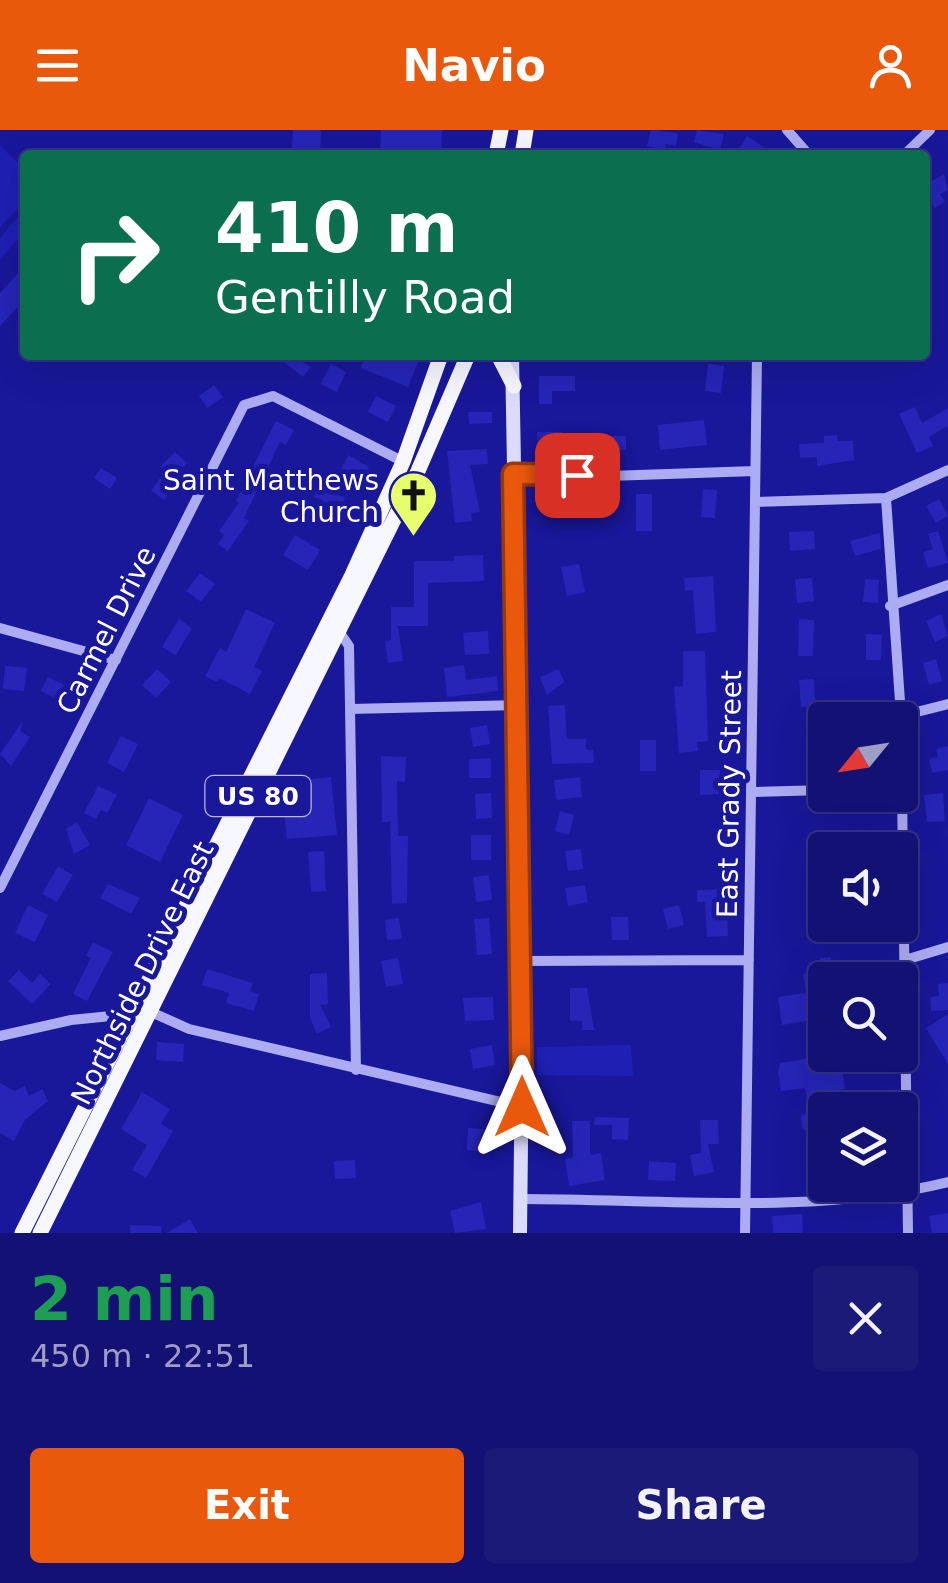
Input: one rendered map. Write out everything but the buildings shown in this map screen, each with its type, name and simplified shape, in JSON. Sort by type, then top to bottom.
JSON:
[{"type":"main road","name":"Northside Drive East","points":[[40,1233],[151,1012],[334,624],[403,462],[439,360]]},
{"type":"main road","name":"Northside Drive East","points":[[22,1233],[334,624],[418,470],[468,360]]},
{"type":"main road","points":[[501,360],[514,386]]},
{"type":"street","points":[[787,130],[805,150]]},
{"type":"street","points":[[909,150],[930,130]]},
{"type":"street","points":[[512,360],[522,961],[520,1233]]},
{"type":"street","name":"East Grady Street","points":[[745,1233],[757,360]]},
{"type":"street","name":"Carmel Drive","points":[[0,888],[244,405],[273,396],[418,470]]},
{"type":"street","points":[[756,502],[886,498],[948,470]]},
{"type":"street","points":[[513,474],[609,476],[754,471]]},
{"type":"street","points":[[886,498],[890,606],[900,702]]},
{"type":"street","points":[[890,606],[948,585]]},
{"type":"street","points":[[334,624],[349,646],[356,1070]]},
{"type":"street","points":[[0,628],[116,660]]},
{"type":"street","points":[[918,712],[948,704]]},
{"type":"street","points":[[350,709],[518,705]]},
{"type":"street","points":[[753,792],[808,790]]},
{"type":"street","points":[[902,812],[906,1092]]},
{"type":"street","points":[[905,960],[948,947]]},
{"type":"street","points":[[522,961],[749,960]]},
{"type":"street","points":[[0,1036],[71,1020],[130,1018],[151,1012],[189,1029],[522,1107]]},
{"type":"street","points":[[918,1189],[948,1182]]},
{"type":"street","points":[[521,1199],[746,1203],[808,1199]]},
{"type":"street","points":[[907,1202],[908,1233]]},
{"type":"shaded area","points":[[0,146],[20,164],[20,206],[0,228]]},
{"type":"shaded area","points":[[20,215],[20,237],[0,260],[0,238]]},
{"type":"shaded area","points":[[631,1045],[633,1076],[537,1075],[537,1047]]},
{"type":"place","name":"Saint Matthews Church","points":[[414,538]]},
{"type":"route","points":[[522,1107],[513,474],[577,475]]}]
